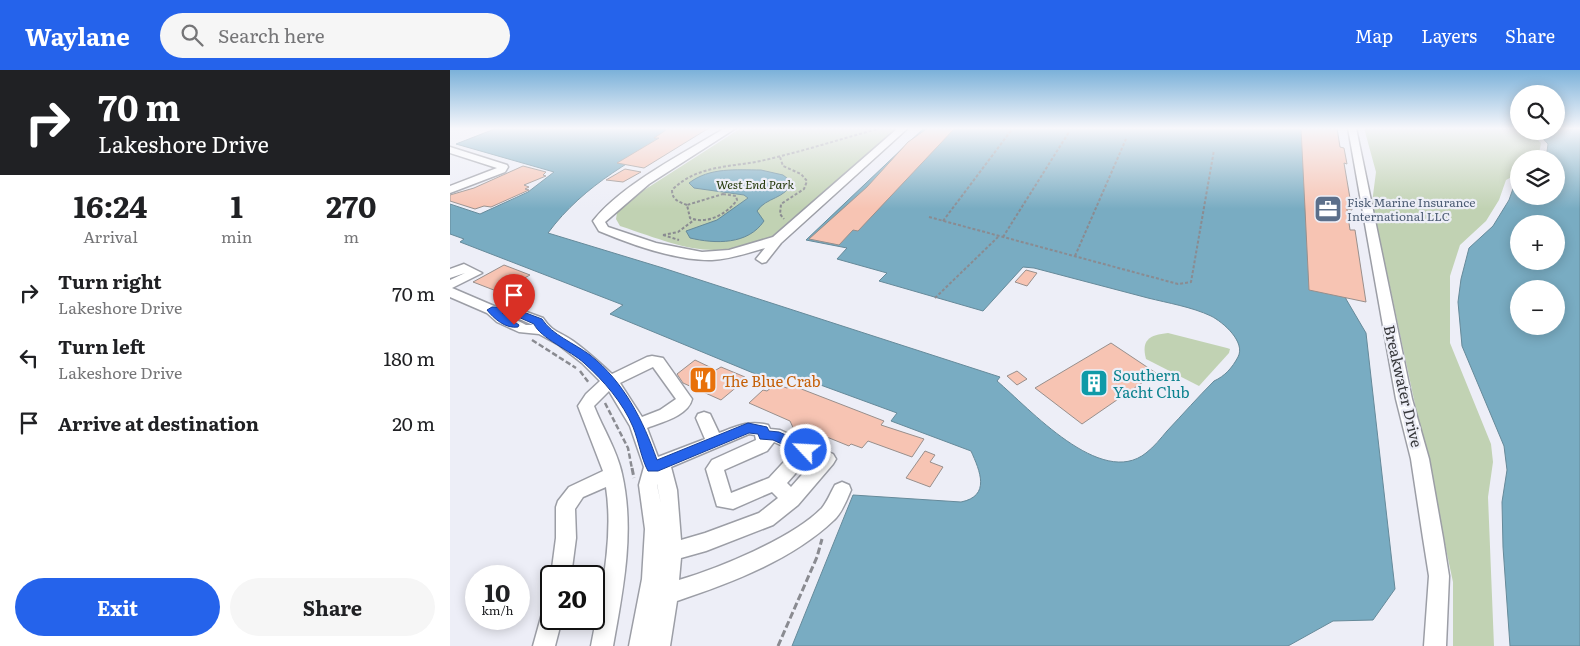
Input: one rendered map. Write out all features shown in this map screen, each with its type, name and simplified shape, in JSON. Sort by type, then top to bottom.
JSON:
[{"type":"street","points":[[450,190],[492,174],[502,167],[465,155]]},
{"type":"street","points":[[688,155],[653,176],[620,200],[599,221],[603,229],[618,236],[704,256],[740,251],[777,240]]},
{"type":"street","points":[[762,259],[777,240],[874,155]]},
{"type":"street","name":"Breakwater Drive","points":[[1357,155],[1404,399],[1420,458],[1433,538],[1439,576],[1435,646]]},
{"type":"street","points":[[450,274],[464,268],[476,272],[450,286]]},
{"type":"street","points":[[450,292],[492,310],[502,319],[524,329],[542,330],[564,342],[587,359],[612,382],[638,425],[653,468],[648,485],[655,529],[662,553],[658,597],[659,646]]},
{"type":"street","points":[[602,646],[614,582],[617,517],[613,474],[586,406],[590,398],[612,382],[652,362],[658,362],[684,399],[678,407],[638,425]]},
{"type":"street","points":[[704,418],[715,442]]},
{"type":"street","points":[[653,468],[748,428],[762,430],[765,442],[761,446],[718,464],[715,474],[724,500],[732,501],[775,484],[806,450]]},
{"type":"street","points":[[662,553],[706,542],[766,519],[791,499],[827,459],[774,435],[765,436]]},
{"type":"street","points":[[562,565],[566,538],[565,508],[576,492],[613,474]]},
{"type":"street","points":[[775,484],[791,499]]},
{"type":"street","points":[[658,597],[702,583],[764,556],[803,533],[828,513],[842,490]]},
{"type":"street","points":[[640,646],[658,597]]},
{"type":"street","points":[[544,646],[548,630]]},
{"type":"path","points":[[649,243],[662,235],[680,231],[694,220],[721,214],[733,206],[737,199],[732,194],[719,194],[687,205],[676,201],[671,192],[677,184],[689,176],[716,167],[761,162],[787,155]]},
{"type":"path","points":[[942,220],[992,155]]},
{"type":"path","points":[[1003,237],[1055,155]]},
{"type":"path","points":[[1075,256],[1119,155]]},
{"type":"path","points":[[929,217],[1178,284],[1191,282],[1213,155]]},
{"type":"path","points":[[780,157],[783,166],[801,174],[807,181],[804,189],[781,204],[780,214],[788,221],[783,225]]},
{"type":"path","points":[[687,205],[689,216],[694,220]]},
{"type":"path","points":[[662,235],[684,241]]},
{"type":"path","points":[[935,298],[999,236]]},
{"type":"path","points":[[778,646],[817,557],[828,513]]},
{"type":"green space","name":"West End Park","points":[[699,155],[869,155],[774,236],[732,249],[696,249],[661,240],[620,226],[616,219],[617,213],[627,201]]},
{"type":"green space","points":[[1371,155],[1510,155],[1510,178],[1506,180],[1499,200],[1486,221],[1460,245],[1450,276],[1450,343],[1491,444],[1493,462],[1488,497],[1494,646],[1453,646],[1453,582],[1372,203],[1376,172]]},
{"type":"green space","points":[[1168,333],[1227,348],[1230,349],[1229,353],[1199,386],[1146,359],[1145,347],[1148,340],[1156,335]]},
{"type":"water","points":[[494,155],[642,155],[612,173],[578,200],[548,233],[663,268],[1000,377],[997,381],[1046,425],[1067,441],[1088,453],[1108,461],[1128,461],[1146,453],[1152,448],[1208,387],[1225,374],[1236,361],[1240,351],[1239,345],[1232,333],[1216,319],[1188,308],[1034,268],[1023,267],[983,311],[879,281],[887,273],[837,259],[847,248],[806,240],[896,155],[1327,155],[1346,299],[1366,333],[1395,589],[1373,620],[1333,621],[1288,646],[792,646],[853,495],[961,502],[970,499],[980,488],[981,482],[980,474],[971,451],[891,421],[897,413],[796,376],[775,382],[610,314],[623,305],[460,242],[464,239],[450,234],[450,204],[480,214],[528,192],[554,172]]},
{"type":"water","points":[[1565,155],[1580,155],[1580,646],[1510,646],[1503,547],[1502,502],[1507,470],[1504,446],[1462,346],[1458,302],[1461,279],[1469,248],[1493,226],[1510,197],[1510,205],[1565,205]]},
{"type":"water","points":[[724,170],[761,170],[783,175],[792,182],[785,192],[765,203],[757,211],[764,221],[757,229],[740,239],[730,241],[720,242],[690,238],[686,231],[717,220],[748,198],[744,195],[694,188],[689,183],[706,174]]},
{"type":"building","points":[[631,155],[665,155],[644,168],[617,163]]},
{"type":"building","points":[[896,155],[930,155],[858,231],[853,230],[839,245],[809,239],[867,187]]},
{"type":"building","points":[[1302,155],[1345,155],[1347,164],[1344,163],[1352,210],[1347,209],[1350,230],[1355,230],[1366,302],[1309,290]]},
{"type":"building","points":[[523,166],[546,172],[543,175],[546,176],[524,185],[529,187],[525,189],[529,190],[491,207],[484,206],[475,209],[450,201],[450,195],[474,188]]},
{"type":"building","points":[[625,169],[641,172],[623,182],[606,180]]},
{"type":"building","points":[[504,265],[530,275],[499,292],[473,282]]},
{"type":"building","points":[[1026,270],[1037,273],[1027,286],[1015,282]]},
{"type":"building","name":"Southern Yacht Club","points":[[1111,343],[1156,373],[1082,424],[1035,388]]},
{"type":"building","points":[[695,360],[716,370],[721,367],[745,377],[742,379],[745,380],[721,400],[683,383],[677,374]]},
{"type":"building","points":[[1017,371],[1027,379],[1017,385],[1007,376]]},
{"type":"building","points":[[776,384],[787,388],[791,385],[884,421],[881,425],[924,439],[912,457],[868,441],[862,448],[851,444],[849,446],[817,433],[812,438],[804,439],[797,436],[790,421],[749,403],[763,390],[767,391]]},
{"type":"building","points":[[925,451],[935,455],[930,462],[943,467],[930,487],[906,478]]},
{"type":"place","name":"Fisk Marine Insurance International LLC","points":[[1328,209]]},
{"type":"place","name":"The Blue Crab","points":[[703,380]]},
{"type":"place","name":"Southern Yacht Club","points":[[1094,383]]},
{"type":"route","points":[[514,325],[502,319],[492,310],[510,310],[538,322],[542,330],[564,342],[587,359],[612,382],[638,425],[653,468],[748,428],[762,430],[765,436],[774,435],[806,450]]}]
